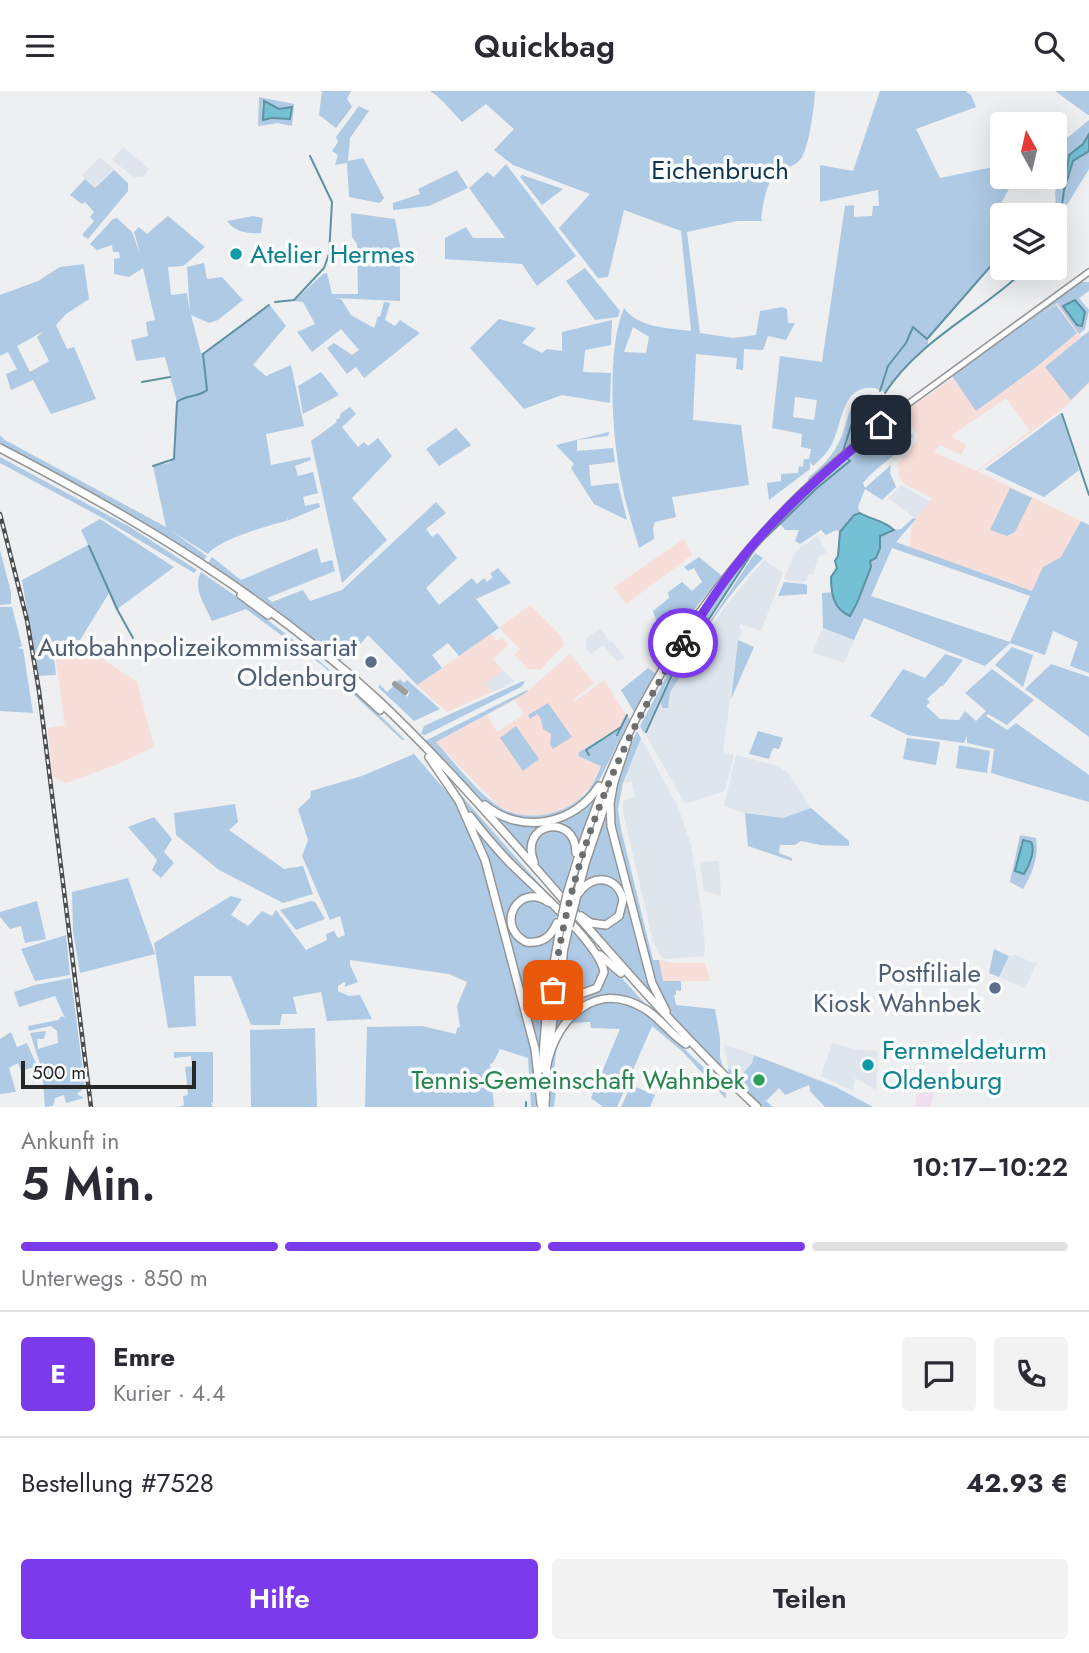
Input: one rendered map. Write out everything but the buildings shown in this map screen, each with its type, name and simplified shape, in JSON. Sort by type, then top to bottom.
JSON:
[{"type":"highway","points":[[576,862],[635,721],[678,643],[734,568],[801,494],[897,412]]},
{"type":"highway","points":[[0,451],[105,504],[253,598],[332,661],[376,699],[467,790],[537,869],[591,923],[606,925],[619,916],[624,900],[616,885],[608,880],[598,879],[587,884],[571,901]]},
{"type":"highway","points":[[202,566],[321,657],[387,716],[489,822],[686,1044],[720,1079],[757,1107]]},
{"type":"highway","points":[[332,661],[343,664]]},
{"type":"highway","points":[[370,687],[376,699]]},
{"type":"highway","points":[[542,1106],[547,1004],[563,917],[571,901],[593,824],[635,721]]},
{"type":"highway","points":[[592,947],[601,960],[604,972],[601,984],[589,992],[578,992],[564,982],[563,917],[541,898],[529,897],[522,899],[510,918],[513,930],[527,941],[540,942],[551,934],[563,917],[598,824],[611,778],[627,742]]},
{"type":"highway","points":[[429,757],[459,801],[500,852],[592,947],[621,973]]},
{"type":"highway","points":[[467,790],[490,810],[502,816],[516,821],[537,823],[574,812],[611,778]]},
{"type":"highway","points":[[611,778],[610,814],[616,847],[652,983],[673,1023]]},
{"type":"highway","points":[[459,801],[479,843],[499,910],[535,1049],[542,1106]]},
{"type":"highway","points":[[537,869],[531,854],[535,835],[548,827],[562,828],[571,834],[576,846],[571,901],[673,1023],[750,1107]]},
{"type":"highway","points":[[542,1106],[563,917]]},
{"type":"highway","points":[[547,1065],[563,954]]},
{"type":"highway","points":[[549,1055],[557,1033],[565,1021],[587,1005],[603,1000],[624,1000],[643,1008],[686,1044]]},
{"type":"main road","points":[[897,412],[1089,272]]},
{"type":"shaded area","points":[[264,101],[279,109],[292,107],[290,119],[263,120]]},
{"type":"shaded area","points":[[1089,134],[1089,151],[1073,161],[1068,177],[1069,155],[1083,144]]},
{"type":"shaded area","points":[[123,147],[149,169],[142,177],[134,177],[112,160]]},
{"type":"shaded area","points":[[100,157],[114,169],[95,187],[82,176]]},
{"type":"shaded area","points":[[1075,300],[1085,312],[1082,326],[1077,325],[1063,306]]},
{"type":"shaded area","points":[[1057,303],[1081,336],[1089,331],[1046,367],[1071,399],[1089,384],[1060,411],[978,471],[1081,521],[1061,557],[1043,567],[1032,591],[909,547],[912,524],[932,498],[904,484],[899,476],[898,464],[917,440],[917,434],[906,420],[905,412]],"holes":[[[1006,398],[1030,431],[976,471],[934,452],[940,445],[961,455],[966,445],[951,436]]]},
{"type":"shaded area","points":[[901,485],[931,502],[916,519],[888,498]]},
{"type":"shaded area","points":[[860,513],[894,530],[880,536],[880,548],[876,558],[870,561],[871,567],[850,616],[837,605],[831,577],[837,568],[835,561],[838,556],[840,532],[854,515]]},
{"type":"shaded area","points":[[817,536],[827,552],[818,557],[813,575],[808,574],[807,580],[802,582],[786,580],[784,578],[796,551]]},
{"type":"shaded area","points":[[684,539],[692,555],[626,604],[614,587]]},
{"type":"shaded area","points":[[764,560],[783,573],[761,631],[741,624],[739,627],[742,631],[738,640],[723,752],[734,755],[725,791],[685,804],[646,735],[660,702],[663,708],[670,692],[724,608]]},
{"type":"shaded area","points":[[530,605],[559,634],[564,645],[540,670],[528,669],[514,655],[520,649],[499,628]]},
{"type":"shaded area","points":[[600,628],[625,658],[617,661],[603,645],[591,654],[586,649],[586,639]]},
{"type":"shaded area","points":[[823,628],[854,640],[844,663],[812,652]]},
{"type":"shaded area","points":[[491,634],[497,641],[502,637],[508,645],[493,659],[503,670],[486,684],[492,692],[447,712],[417,685]]},
{"type":"shaded area","points":[[79,643],[137,682],[154,747],[118,764],[66,783],[53,777],[48,735],[48,728],[65,725],[54,646]]},
{"type":"shaded area","points":[[570,654],[594,683],[574,699],[575,701],[604,680],[626,715],[621,726],[579,752],[579,756],[601,765],[591,786],[577,801],[560,811],[518,815],[499,807],[436,742],[524,694]],"holes":[[[515,700],[524,714],[497,732],[487,715]]]},
{"type":"shaded area","points":[[503,670],[515,682],[492,692],[486,684]]},
{"type":"shaded area","points":[[641,738],[678,807],[691,845],[702,915],[704,956],[667,959],[661,957],[653,942],[623,811],[623,800],[635,797],[632,782],[623,783]]},
{"type":"shaded area","points":[[736,755],[778,766],[789,774],[811,808],[783,818],[745,813],[724,806]]},
{"type":"shaded area","points":[[1023,840],[1031,842],[1033,849],[1024,874],[1015,871]]},
{"type":"shaded area","points":[[719,861],[721,896],[704,891],[700,862]]},
{"type":"shaded area","points":[[1016,955],[1033,963],[1039,962],[1025,988],[999,977],[1009,956]]},
{"type":"shaded area","points":[[659,960],[672,963],[705,963],[710,981],[663,981]]},
{"type":"shaded area","points":[[832,1043],[853,1049],[878,1051],[876,1090],[855,1078],[853,1091],[821,1076]]},
{"type":"shaded area","points":[[724,1044],[754,1055],[752,1063],[740,1077],[728,1068]]},
{"type":"shaded area","points":[[939,1071],[930,1107],[911,1107],[916,1104],[918,1081],[935,1082]]},
{"type":"green space","points":[[322,91],[351,91],[347,99],[352,107],[336,128],[319,115]]},
{"type":"green space","name":"Eichenbruch","points":[[430,91],[815,91],[805,151],[797,162],[779,171],[771,180],[762,221],[737,221],[687,232],[700,333],[733,338],[756,335],[760,311],[782,307],[787,309],[788,323],[795,323],[786,340],[768,336],[763,350],[744,349],[743,370],[736,369],[737,358],[696,354],[693,420],[741,425],[749,485],[672,497],[676,517],[655,522],[654,539],[639,548],[618,466],[612,395],[615,347],[624,308],[637,320],[645,323],[691,331],[681,231],[624,210],[608,277],[598,278],[559,228],[590,194],[513,165],[494,150],[514,129],[486,104],[462,122]],"holes":[[[633,327],[649,337],[646,353],[624,352]]]},
{"type":"green space","points":[[880,91],[965,91],[971,95],[976,107],[916,129],[940,178],[990,168],[990,189],[1009,189],[1001,203],[990,203],[990,267],[928,339],[928,344],[890,384],[886,393],[865,388],[852,396],[825,454],[813,466],[810,462],[810,469],[769,500],[767,483],[781,481],[781,474],[798,473],[799,466],[803,467],[804,459],[809,459],[811,449],[801,447],[802,434],[772,428],[780,356],[822,362],[845,206],[854,205],[854,217],[872,216],[873,206],[879,206],[878,190],[820,202],[820,165],[853,171]],"holes":[[[795,397],[817,400],[814,420],[793,417]]]},
{"type":"green space","points":[[1055,91],[1089,91],[1089,115],[1088,115]]},
{"type":"green space","points":[[259,97],[294,104],[292,126],[278,123],[258,126]],"holes":[[[264,101],[279,109],[292,107],[290,118],[265,120],[262,104]]]},
{"type":"green space","points":[[359,106],[369,111],[350,138],[348,161],[363,158],[384,198],[380,203],[349,197],[347,163],[335,165],[338,155],[332,151],[338,142],[336,137]]},
{"type":"green space","points":[[1089,120],[1086,138],[1068,160],[1068,137]]},
{"type":"green space","points":[[1089,151],[1089,169],[1067,205],[1063,202],[1056,203],[1056,189],[1068,189],[1073,161]]},
{"type":"green space","points":[[506,164],[576,256],[537,286],[522,264],[445,259],[445,238],[466,227],[473,238],[505,238],[469,188],[487,172],[494,177]]},
{"type":"green space","points":[[114,170],[128,183],[128,191],[88,239],[82,235],[94,221],[90,217],[94,212],[85,202],[82,204],[70,195],[85,179],[95,188]]},
{"type":"green space","points":[[457,170],[468,188],[429,206],[393,210],[393,203],[420,194],[418,189]]},
{"type":"green space","points":[[522,175],[563,189],[542,205],[520,177]]},
{"type":"green space","points":[[351,213],[395,219],[400,246],[400,301],[332,298],[341,299],[351,315],[374,328],[384,302],[390,303],[385,320],[395,326],[400,320],[420,333],[364,378],[356,367],[347,374],[327,348],[334,343],[352,355],[359,350],[341,329],[312,352],[297,332],[315,324],[303,302],[294,301],[327,273],[332,294],[358,294],[357,244],[352,237]]},
{"type":"green space","points":[[168,216],[205,247],[183,266],[168,267],[171,295],[187,293],[190,314],[187,267],[204,263],[207,279],[222,277],[243,300],[218,320],[209,323],[191,315],[201,353],[269,304],[286,326],[253,365],[266,376],[291,365],[304,426],[266,434],[271,465],[310,457],[311,460],[295,466],[298,476],[313,472],[318,493],[303,497],[305,506],[319,503],[320,507],[287,521],[288,516],[286,521],[233,538],[208,554],[170,530],[207,556],[204,560],[93,493],[0,444],[0,435],[166,527],[153,466],[169,463],[175,458],[177,402],[165,357],[136,361],[131,340],[148,336],[146,322],[155,320],[143,268],[129,277],[114,274],[114,259],[120,258],[119,252],[113,252],[112,245],[97,250],[90,244],[117,218],[132,232],[141,256],[134,232],[139,227],[147,234]]},
{"type":"green space","points":[[253,216],[263,218],[261,233],[242,231],[227,221]]},
{"type":"green space","points":[[84,264],[89,299],[66,314],[56,325],[67,349],[74,347],[96,399],[51,414],[33,380],[11,390],[6,374],[17,369],[8,352],[0,356],[0,295],[38,281],[60,267]],"holes":[[[44,331],[37,337],[49,361],[30,372],[17,346]]]},
{"type":"green space","points":[[585,268],[620,311],[618,317],[595,320],[566,281]]},
{"type":"green space","points":[[1080,282],[1089,282],[1089,291],[1079,298],[1089,310],[1085,329],[1079,334],[1057,303],[1042,314],[1056,305],[1077,333],[976,411],[952,376]]},
{"type":"green space","points":[[499,319],[536,328],[522,343],[542,353],[547,349],[562,351],[562,332],[612,320],[611,345],[585,350],[583,372],[611,373],[610,403],[562,395],[524,409],[470,348]]},
{"type":"green space","points":[[1089,331],[1089,382],[1071,400],[1045,367]]},
{"type":"green space","points":[[321,372],[339,395],[303,414],[298,386]]},
{"type":"green space","points":[[867,394],[882,398],[890,411],[814,479],[808,480],[833,452],[855,403]]},
{"type":"green space","points":[[350,407],[356,414],[342,427],[358,447],[364,442],[368,446],[378,438],[392,456],[352,498],[387,540],[342,583],[311,441],[337,422],[336,419],[339,419],[341,413]]},
{"type":"green space","points":[[1061,413],[1079,470],[1044,497],[985,469]]},
{"type":"green space","points":[[894,418],[913,436],[863,483],[865,488],[891,465],[890,473],[896,487],[882,500],[865,489],[858,507],[860,513],[854,515],[840,532],[836,530],[826,535],[821,530],[800,544],[795,541],[799,530],[785,530],[779,522],[798,500]]},
{"type":"green space","points":[[456,428],[471,445],[439,466],[426,449]]},
{"type":"green space","points":[[609,432],[608,436],[577,440],[577,451],[613,448],[615,462],[589,465],[591,486],[618,483],[627,520],[594,504],[571,468],[574,464],[556,445]]},
{"type":"green space","points":[[0,457],[130,527],[197,570],[194,573],[99,516],[0,463]]},
{"type":"green space","points":[[1010,488],[1032,498],[1015,532],[1007,536],[990,530]]},
{"type":"green space","points":[[436,502],[446,513],[426,529],[432,537],[438,533],[457,558],[426,588],[439,605],[472,578],[477,584],[484,578],[487,582],[493,577],[490,574],[498,568],[511,583],[476,599],[499,628],[459,656],[448,643],[432,655],[442,668],[417,685],[368,635],[340,661],[272,607],[208,563],[212,557],[241,580],[317,548],[321,563],[332,560],[335,571],[267,598],[272,602],[303,590],[310,601],[342,590]]},
{"type":"green space","points":[[913,518],[916,519],[896,542],[1032,591],[1043,567],[1061,557],[1081,521],[1089,525],[1089,673],[1070,666],[1078,642],[1053,631],[1045,655],[1010,643],[985,666],[864,618],[854,640],[823,628],[822,593],[832,592],[835,604],[843,613],[857,603],[869,561],[878,551],[880,536],[901,529]],"holes":[[[892,548],[1030,596],[1010,642],[871,596]]]},
{"type":"green space","points":[[100,519],[174,567],[116,610],[109,593],[80,640],[52,642],[56,675],[38,676],[22,580],[88,545],[81,530]]},
{"type":"green space","points":[[756,547],[668,680],[644,733],[640,726],[680,651],[744,559]]},
{"type":"green space","points":[[0,550],[11,592],[11,604],[0,605]]},
{"type":"green space","points":[[755,553],[763,558],[728,598],[708,627],[679,672],[682,674],[670,692],[668,708],[663,708],[660,702],[668,685]]},
{"type":"green space","points":[[699,557],[722,576],[692,612],[666,650],[653,611],[669,598],[668,592],[682,582],[692,591],[702,582],[694,568],[688,571],[684,567]]},
{"type":"green space","points":[[201,572],[307,651],[405,740],[323,666],[246,609],[212,621],[199,590]]},
{"type":"green space","points":[[784,582],[807,585],[807,594],[778,596]]},
{"type":"green space","points":[[0,607],[12,607],[22,646],[18,648],[23,649],[33,713],[0,711]]},
{"type":"green space","points":[[738,640],[754,647],[731,699]]},
{"type":"green space","points":[[1012,647],[1033,655],[1023,687],[995,665]]},
{"type":"green space","points":[[945,654],[963,660],[943,686],[927,699],[930,702],[926,706],[940,719],[959,720],[965,711],[976,721],[986,711],[965,693],[992,669],[1034,700],[1007,725],[988,714],[986,716],[1007,730],[1016,723],[1089,775],[1089,802],[991,773],[994,749],[967,743],[967,736],[964,743],[907,735],[870,716],[903,669],[925,678]]},
{"type":"green space","points":[[1051,664],[1089,677],[1089,737],[1025,689]]},
{"type":"green space","points":[[648,668],[656,674],[634,712],[621,690]]},
{"type":"green space","points":[[400,679],[404,683],[407,680],[440,709],[414,721],[378,687],[380,685],[387,692],[395,685],[408,697],[409,692],[396,683]]},
{"type":"green space","points":[[525,682],[521,687],[425,735],[421,734],[424,726]]},
{"type":"green space","points":[[527,690],[436,742],[484,795],[512,813],[551,813],[574,803],[592,785],[601,766],[578,756],[579,752],[621,727],[626,715],[630,719],[595,789],[566,814],[542,821],[509,817],[488,806],[425,741]]},
{"type":"green space","points":[[548,703],[572,737],[553,749],[550,744],[551,734],[543,729],[541,719],[537,714],[530,719],[528,715]]},
{"type":"green space","points":[[516,726],[539,759],[523,771],[500,738]]},
{"type":"green space","points":[[637,731],[641,738],[623,783],[618,809],[653,960],[659,960],[663,981],[681,981],[681,991],[676,990],[674,995],[676,1005],[715,1009],[724,1071],[674,1019],[657,986],[614,830],[618,779]]},
{"type":"green space","points":[[758,731],[783,738],[779,749],[773,748],[769,759],[749,754]]},
{"type":"green space","points":[[907,738],[940,742],[936,765],[903,759]]},
{"type":"green space","points":[[959,745],[990,751],[987,773],[956,768]]},
{"type":"green space","points":[[414,754],[457,804],[483,858],[534,1057],[536,1107],[531,1107],[528,1058],[500,1049],[490,1064],[494,1107],[365,1107],[367,1027],[422,1026],[456,1034],[457,1028],[460,1027],[457,1006],[467,982],[449,974],[350,960],[358,982],[344,987],[344,982],[338,986],[338,991],[349,996],[360,995],[372,1019],[327,1021],[321,992],[293,997],[297,1014],[282,1014],[280,1025],[251,1025],[231,976],[194,976],[196,1026],[168,1028],[154,943],[231,896],[242,899],[231,915],[248,926],[262,911],[272,916],[276,910],[306,950],[327,940],[326,934],[334,931],[338,938],[345,935],[340,916],[330,920],[302,856],[308,840],[298,809],[310,798],[311,791],[362,776]]},
{"type":"green space","points":[[452,785],[558,905],[487,834]]},
{"type":"green space","points":[[597,792],[578,847],[566,828],[537,831],[530,856],[487,809],[500,817],[553,822]]},
{"type":"green space","points":[[608,801],[660,1004],[587,922],[609,925],[625,900],[603,878],[579,890]]},
{"type":"green space","points":[[235,804],[238,822],[229,830],[284,869],[303,866],[313,894],[283,903],[219,870],[176,835],[174,813]]},
{"type":"green space","points":[[811,808],[849,841],[849,846],[801,841],[795,845],[780,845],[779,853],[792,858],[792,861],[748,846],[745,813],[783,818]]},
{"type":"green space","points":[[154,817],[172,839],[164,852],[174,863],[161,878],[152,870],[157,860],[128,827]]},
{"type":"green space","points":[[470,820],[547,899],[519,900],[511,929],[535,944],[555,932],[539,1056],[501,907]]},
{"type":"green space","points":[[553,828],[568,834],[574,852],[563,891],[540,865],[532,849],[537,834]]},
{"type":"green space","points":[[1020,835],[1036,838],[1034,864],[1023,889],[1010,882]],"holes":[[[1020,844],[1033,844],[1026,870],[1020,874],[1015,870]]]},
{"type":"green space","points":[[128,878],[155,954],[80,973],[73,931],[72,892]]},
{"type":"green space","points":[[608,881],[621,896],[620,909],[609,922],[590,919],[575,908],[589,884]]},
{"type":"green space","points":[[531,898],[548,903],[559,912],[551,930],[537,940],[525,939],[515,930],[516,911]]},
{"type":"green space","points":[[37,901],[46,939],[25,943],[21,926],[10,929],[0,917],[0,912]]},
{"type":"green space","points":[[315,902],[325,919],[296,930],[280,910]]},
{"type":"green space","points":[[571,927],[594,953],[602,971],[596,985],[586,991],[569,985],[566,978],[565,957]]},
{"type":"green space","points":[[66,935],[70,975],[35,981],[21,949]]},
{"type":"green space","points":[[994,949],[1009,956],[999,977],[989,973]]},
{"type":"green space","points":[[602,960],[611,966],[657,1017],[621,998],[577,1008],[565,1018],[551,1040],[561,976],[575,993],[599,988]]},
{"type":"green space","points":[[71,978],[85,1087],[77,1094],[84,1098],[66,1103],[64,1095],[55,1098],[53,1106],[45,1107],[42,1070],[30,1033],[46,1031],[44,1039],[37,1039],[38,1049],[58,1043],[57,1031],[51,1026],[29,1031],[28,1026],[58,1020],[62,1016],[65,1018],[55,996],[19,1007],[14,992]]},
{"type":"green space","points":[[609,1001],[632,1004],[649,1015],[726,1089],[726,1099],[683,1052],[652,1026],[617,1107],[603,1107],[591,1098],[620,1029],[591,1028],[590,1022],[570,1023],[561,1035],[556,1056],[554,1107],[549,1107],[553,1054],[564,1025],[574,1014],[589,1006]]},
{"type":"green space","points":[[315,1028],[317,1107],[251,1107],[250,1030]]},
{"type":"green space","points":[[11,1032],[17,1047],[27,1043],[37,1066],[21,1071],[18,1063],[9,1068],[16,1092],[0,1094],[0,1039]]},
{"type":"green space","points":[[174,1052],[213,1052],[213,1107],[179,1107],[184,1105],[183,1096],[188,1095],[185,1067],[197,1066],[192,1066],[191,1056],[174,1058]]},
{"type":"green space","points":[[754,1055],[836,1087],[873,1107],[825,1107],[810,1091],[809,1085],[785,1095],[779,1088],[766,1101],[773,1107],[763,1107],[729,1075],[728,1068],[740,1077],[752,1063]]},
{"type":"green space","points":[[631,1085],[655,1095],[650,1107],[621,1107]]},
{"type":"waterway","points":[[275,302],[294,300],[324,268],[329,254],[332,202],[310,156]]},
{"type":"waterway","points":[[1062,203],[1064,190]]},
{"type":"waterway","points":[[880,391],[888,366],[906,343],[913,327],[927,339],[990,267]]},
{"type":"waterway","points":[[885,393],[898,375],[930,344],[1014,280]]},
{"type":"waterway","points":[[153,466],[174,459],[177,402],[207,390],[203,354],[269,305]]},
{"type":"waterway","points":[[142,382],[170,377]]},
{"type":"waterway","points":[[843,451],[852,423],[880,400]]},
{"type":"waterway","points":[[1062,414],[1089,495]]},
{"type":"waterway","points":[[646,732],[670,679],[756,547],[817,488],[850,461],[847,458]]},
{"type":"waterway","points":[[89,546],[133,638]]},
{"type":"waterway","points":[[617,735],[627,715]]},
{"type":"waterway","points":[[589,755],[586,750],[621,727]]},
{"type":"waterway","points":[[526,1102],[526,1107]]},
{"type":"taxiway","points":[[395,684],[405,692]]},
{"type":"railway","points":[[0,514],[27,620],[39,691],[91,1107]]},
{"type":"way so far","points":[[553,990],[570,898],[601,802],[634,727],[683,643]]},
{"type":"place","name":"Atelier Hermes","points":[[236,254]]},
{"type":"place","name":"Autobahnpolizeikommissariat Oldenburg","points":[[371,662]]},
{"type":"place","name":"Postfiliale Kiosk Wahnbek","points":[[995,988]]},
{"type":"place","name":"Fernmeldeturm Oldenburg","points":[[868,1065]]},
{"type":"place","name":"Tennis-Gemeinschaft Wahnbek","points":[[759,1080]]},
{"type":"route","points":[[683,643],[734,568],[764,532],[814,483],[881,425]]}]
